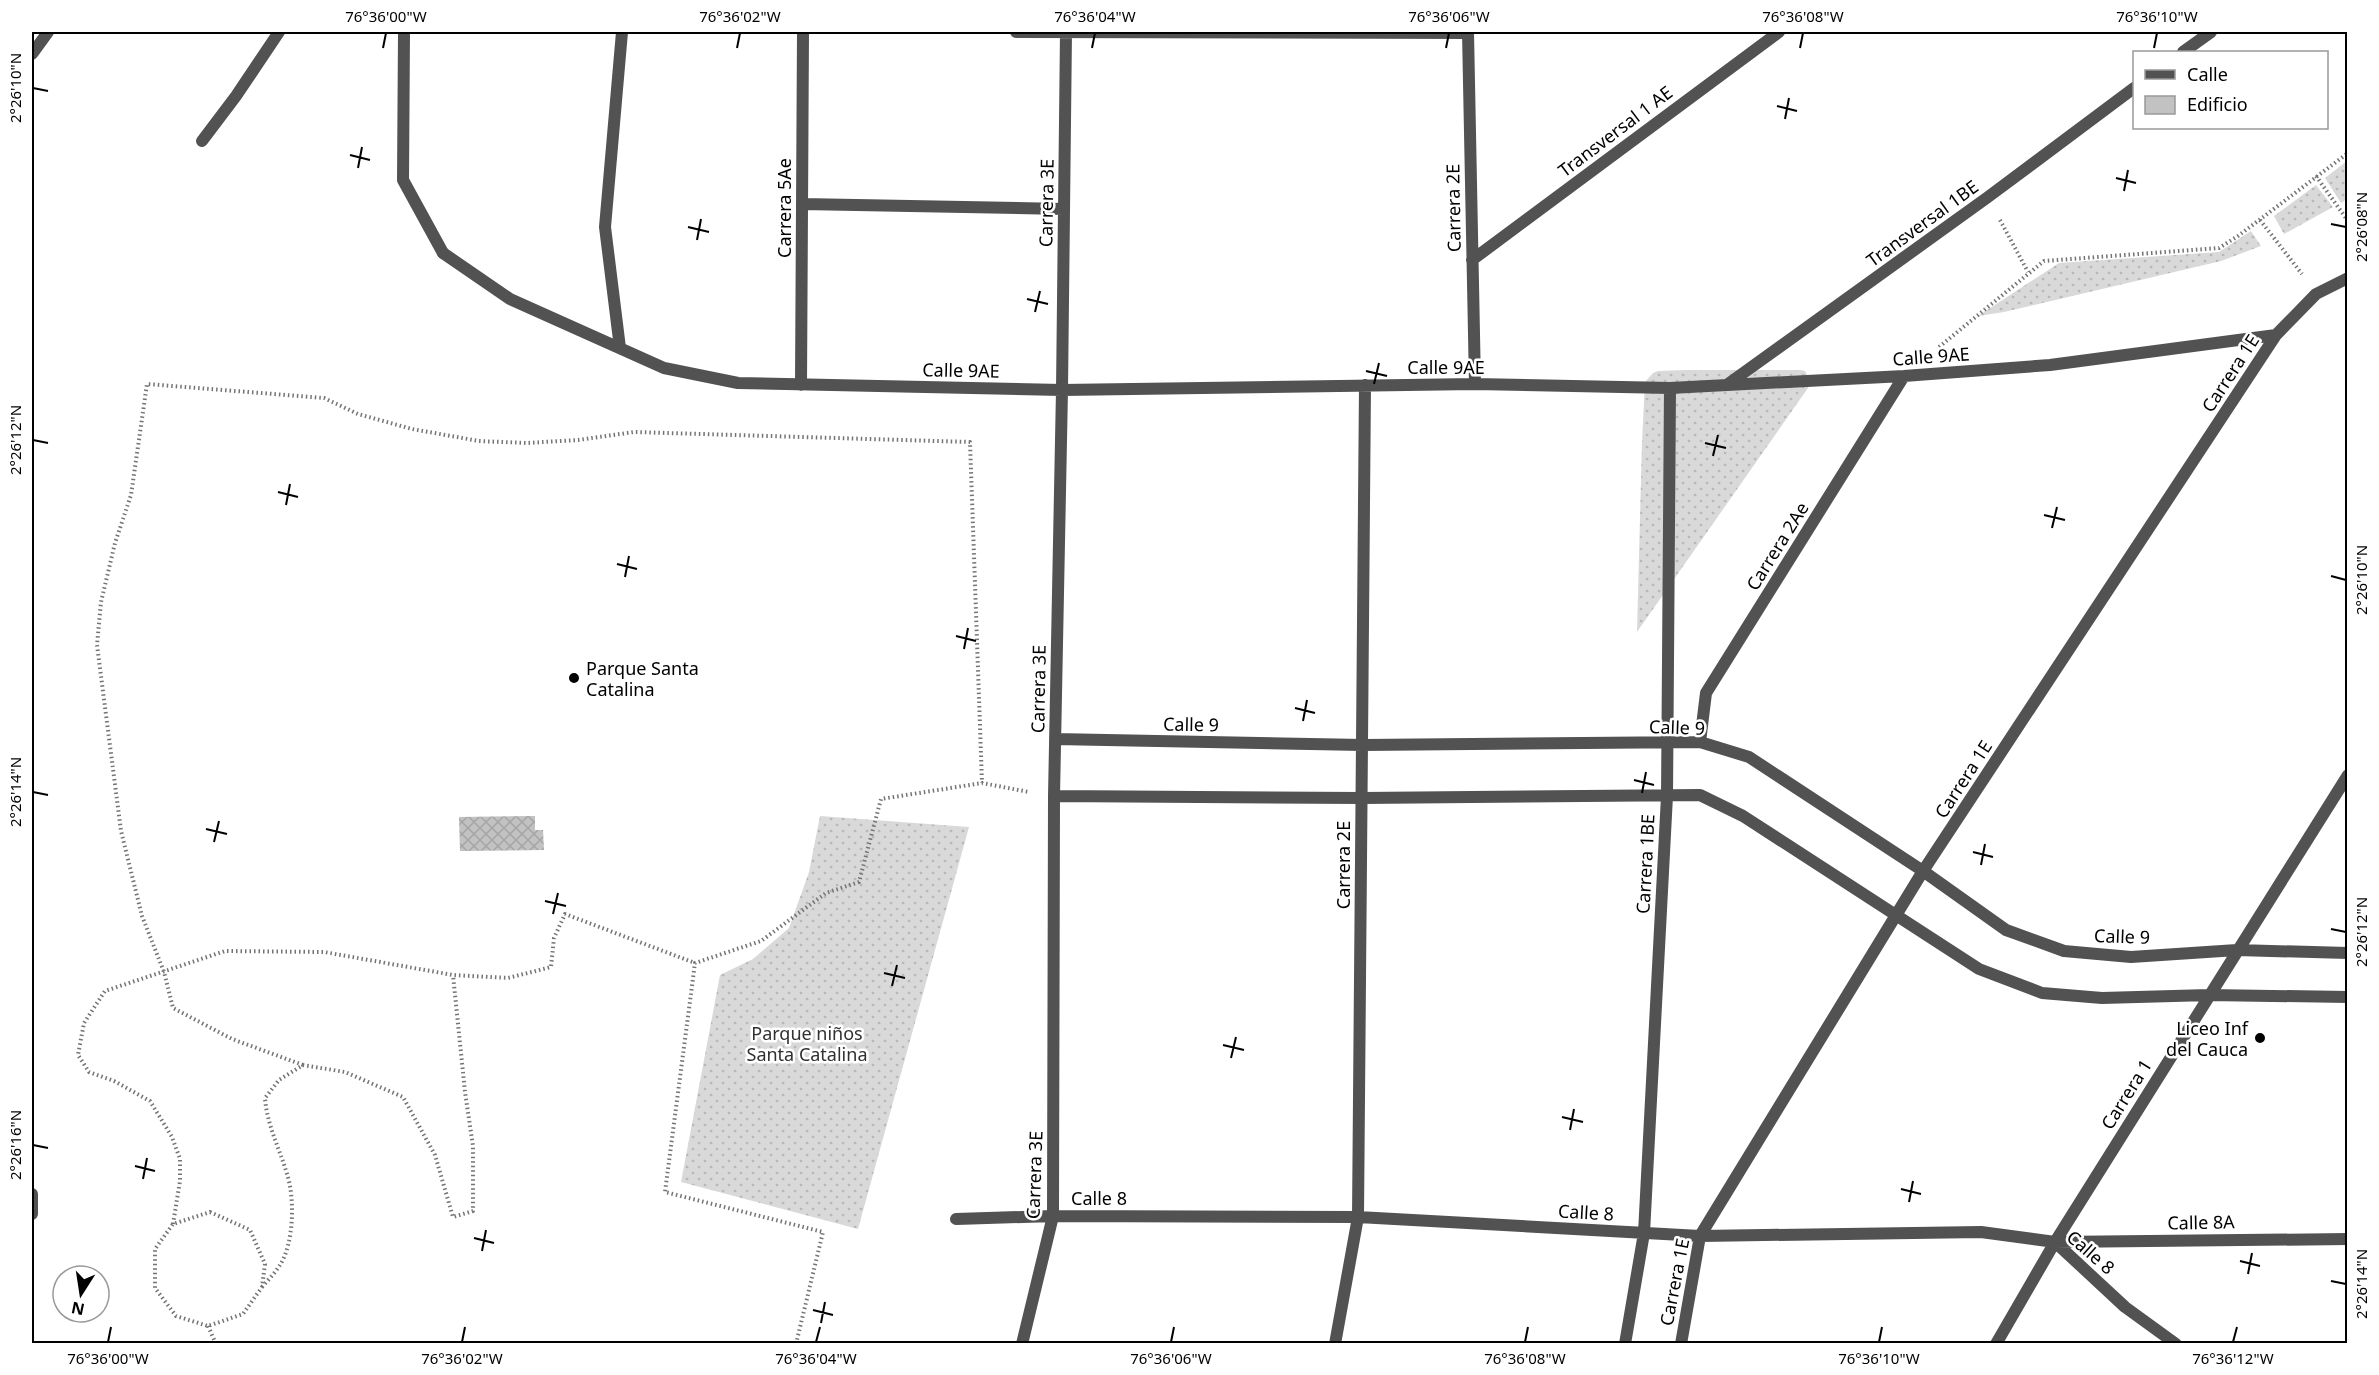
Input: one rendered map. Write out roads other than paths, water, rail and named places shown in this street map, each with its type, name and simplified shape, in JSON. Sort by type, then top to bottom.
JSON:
[{"type":"street","points":[[32,54],[48,32]]},
{"type":"street","points":[[202,141],[236,96],[279,32]]},
{"type":"street","name":"Calle 9AE","points":[[404,32],[403,180],[443,253],[510,299],[664,368],[738,384],[1062,390],[1475,384],[1670,388],[1904,376],[2050,364],[2276,335]]},
{"type":"street","points":[[620,348],[605,227],[622,32]]},
{"type":"street","name":"Carrera 5Ae","points":[[801,385],[803,32]]},
{"type":"street","points":[[1016,32],[1468,32]]},
{"type":"street","name":"Carrera 3E","points":[[1022,1344],[1053,1216],[1054,796],[1066,32]]},
{"type":"street","name":"Carrera 2E","points":[[1468,32],[1475,384]]},
{"type":"street","name":"Transversal 1 AE","points":[[1472,260],[1779,32]]},
{"type":"street","points":[[2184,51],[2211,32]]},
{"type":"street","name":"Transversal 1BE","points":[[1728,384],[1988,197],[2133,89]]},
{"type":"street","points":[[802,204],[1064,209]]},
{"type":"street","name":"Carrera 1E","points":[[1681,1344],[1700,1236],[1923,871],[2276,335],[2316,294],[2348,278]]},
{"type":"street","name":"Carrera 2Ae","points":[[1700,742],[1706,693],[1904,376]]},
{"type":"street","name":"Carrera 2E","points":[[1335,1344],[1358,1216],[1365,385]]},
{"type":"street","name":"Carrera 1BE","points":[[1644,1233],[1667,796],[1670,388]]},
{"type":"street","name":"Calle 9","points":[[1055,739],[1363,745],[1700,742],[1749,757],[1923,871],[2006,930],[2064,951],[2131,957],[2237,950],[2348,953]]},
{"type":"street","name":"Carrera 1","points":[[1996,1344],[2055,1242],[2348,775]]},
{"type":"street","points":[[1054,796],[1362,798],[1700,795],[1743,816],[1979,969],[2042,993],[2102,998],[2209,995],[2348,997]]},
{"type":"street","points":[[32,1194],[32,1215]]},
{"type":"street","name":"Calle 8","points":[[956,1219],[1053,1216],[1358,1216],[1700,1236],[1981,1232],[2055,1242],[2125,1306],[2176,1344]]},
{"type":"street","name":"Carrera 1E","points":[[1625,1344],[1644,1233]]},
{"type":"street","name":"Calle 8A","points":[[2055,1242],[2348,1239]]},
{"type":"place","name":"Parque Santa Catalina","points":[[574,678]]},
{"type":"place","name":"Liceo Inf del Cauca","points":[[2260,1038]]},
{"type":"park label","name":"Parque niños Santa Catalina","points":[[807,1043]]}]
